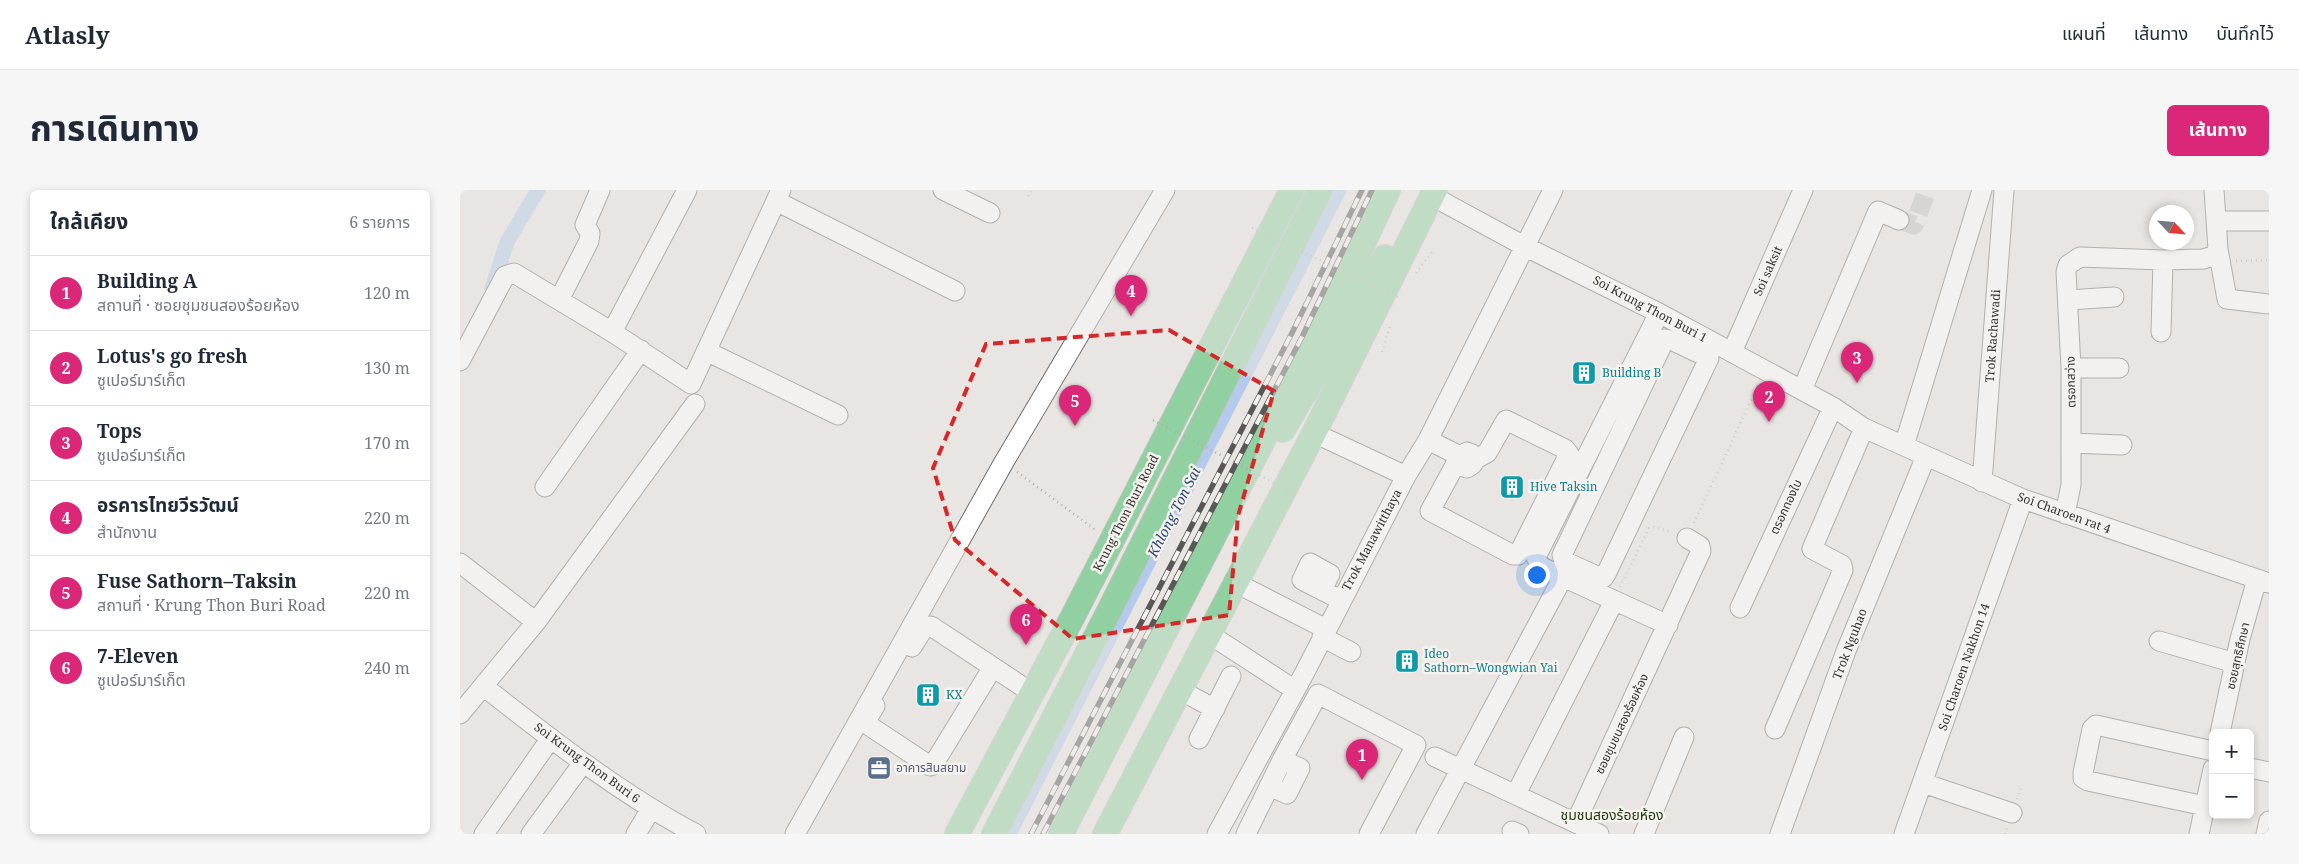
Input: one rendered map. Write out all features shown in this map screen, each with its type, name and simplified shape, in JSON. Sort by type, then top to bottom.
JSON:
[{"type":"main road","name":"Krung Thon Buri Road","points":[[961,827],[1111,542],[1292,190]]},
{"type":"main road","points":[[1258,316],[1308,190]]},
{"type":"main road","points":[[994,834],[1107,615],[1320,190]]},
{"type":"main road","points":[[1061,834],[1355,262],[1388,190]]},
{"type":"main road","points":[[1221,520],[1302,400],[1430,192]]},
{"type":"main road","points":[[1105,834],[1314,433],[1430,192]]},
{"type":"main road","points":[[961,827],[1107,615]]},
{"type":"main road","points":[[1078,834],[1097,764]]},
{"type":"street","points":[[559,300],[589,241],[590,234],[585,225],[600,190]]},
{"type":"street","points":[[612,332],[687,190]]},
{"type":"street","points":[[943,190],[990,213]]},
{"type":"street","points":[[795,834],[1004,462],[1165,190]]},
{"type":"street","name":"Trok Manawitthaya","points":[[1217,834],[1295,690],[1406,476],[1428,440],[1553,190]]},
{"type":"street","name":"Soi saksit","points":[[1719,351],[1803,190]]},
{"type":"street","points":[[1904,446],[1982,190]]},
{"type":"street","name":"Trok Rachawadi","points":[[1982,482],[2004,190]]},
{"type":"street","points":[[2214,190],[2219,255],[2227,299],[2269,304]]},
{"type":"street","name":"Soi Krung Thon Buri 1","points":[[1430,192],[1526,247],[1659,313],[1719,351],[1765,370],[1802,390],[1864,428]]},
{"type":"street","points":[[460,362],[505,276],[514,273],[612,332],[691,384],[779,196],[955,292]]},
{"type":"street","points":[[1802,390],[1878,211],[1899,220]]},
{"type":"street","points":[[2216,221],[2269,220]]},
{"type":"street","points":[[2162,332],[2163,260],[2203,259],[2219,255]]},
{"type":"street","name":"ตรอกสว่าง","points":[[2065,514],[2071,485],[2071,368],[2066,272],[2068,265],[2080,257],[2163,260]]},
{"type":"street","points":[[2068,300],[2114,296]]},
{"type":"street","points":[[1659,313],[1538,549],[1536,557],[1540,566],[1668,625]]},
{"type":"street","points":[[1664,340],[1719,351],[1604,576],[1598,576],[1562,560],[1562,555],[1664,340]]},
{"type":"street","points":[[545,487],[640,350]]},
{"type":"street","points":[[706,351],[838,415]]},
{"type":"street","points":[[2071,368],[2119,368]]},
{"type":"street","points":[[460,714],[536,622],[695,404]]},
{"type":"street","name":"ตรอกทองใบ","points":[[1740,608],[1832,407]]},
{"type":"street","points":[[1428,440],[1464,459],[1487,452],[1506,420],[1565,449],[1569,454],[1564,468],[1518,555],[1513,555],[1430,511],[1464,459]]},
{"type":"street","points":[[1775,730],[1843,570],[1842,566],[1812,549],[1864,428]]},
{"type":"street","name":"Soi Charoen rat 4","points":[[1864,428],[2023,499],[2263,581]]},
{"type":"street","points":[[1314,433],[1406,476]]},
{"type":"street","points":[[2071,443],[2122,445]]},
{"type":"street","name":"Trok Nguhao","points":[[1780,834],[1846,651],[1926,456]]},
{"type":"street","name":"Soi Charoen Nakhon 14","points":[[1904,834],[1924,783],[2023,499]]},
{"type":"street","name":"ซอยชุมชนสองร้อยห้อง","points":[[1576,822],[1701,551],[1700,546],[1687,538]]},
{"type":"street","points":[[460,562],[536,622]]},
{"type":"street","points":[[1426,834],[1563,577]]},
{"type":"street","name":"ซอยสุทธิศึกษา","points":[[2221,729],[2235,663],[2263,581]]},
{"type":"street","points":[[1236,583],[1348,645]]},
{"type":"street","points":[[1322,590],[1341,600]]},
{"type":"street","points":[[1516,794],[1614,601]]},
{"type":"street","points":[[992,667],[933,766],[930,766],[868,725],[867,719],[928,626],[992,667],[1032,694]]},
{"type":"street","points":[[1209,634],[1295,690]]},
{"type":"street","points":[[2159,641],[2235,663]]},
{"type":"street","points":[[1199,739],[1231,676]]},
{"type":"street","name":"Soi Krung Thon Buri 6","points":[[483,686],[583,763],[651,809],[696,834]]},
{"type":"street","points":[[1180,690],[1215,709]]},
{"type":"street","points":[[1246,834],[1318,694],[1416,745],[1369,834]]},
{"type":"street","points":[[2205,806],[2088,781],[2083,778],[2083,773],[2092,729],[2096,725],[2209,750]]},
{"type":"street","points":[[1644,834],[1684,737]]},
{"type":"street","points":[[484,834],[551,738]]},
{"type":"street","points":[[1435,757],[1599,834]]},
{"type":"street","points":[[531,834],[583,763]]},
{"type":"street","points":[[1256,763],[1276,773]]},
{"type":"street","points":[[2254,769],[2269,772]]},
{"type":"street","points":[[2199,834],[2212,774]]},
{"type":"street","points":[[1924,783],[2012,813]]},
{"type":"street","points":[[636,834],[651,809]]},
{"type":"street","points":[[2266,834],[2269,822]]},
{"type":"path","points":[[1028,196],[1032,190]]},
{"type":"path","points":[[1252,228],[1398,297]]},
{"type":"path","points":[[2219,255],[2269,260]]},
{"type":"path","points":[[1614,601],[1650,528],[1663,529],[1687,538],[1765,370]]},
{"type":"path","points":[[1153,420],[1299,496]]},
{"type":"path","points":[[1004,462],[1111,542]]},
{"type":"highlighted area","points":[[1169,330],[1274,391],[1238,516],[1229,615],[1073,639],[955,540],[933,468],[986,344]]},
{"type":"waterway","points":[[492,288],[507,242],[538,190]]},
{"type":"waterway","name":"Khlong Ton Sai","points":[[1009,834],[1339,190]]},
{"type":"tunnel","points":[[1899,220],[1914,225],[1927,190]]},
{"type":"railway","points":[[1031,834],[1292,333],[1362,190]]},
{"type":"railway","points":[[1043,834],[1302,337],[1372,190]]},
{"type":"place","name":"อรคารไทยวีรวัฒน์","points":[[1131,316]]},
{"type":"place","name":"Building B","points":[[1584,373]]},
{"type":"place","name":"Tops","points":[[1857,383]]},
{"type":"place","name":"Lotus's go fresh","points":[[1769,422]]},
{"type":"place","name":"Fuse Sathorn–Taksin","points":[[1075,426]]},
{"type":"place","name":"Hive Taksin","points":[[1512,487]]},
{"type":"place","name":"7-Eleven","points":[[1026,645]]},
{"type":"place","name":"Ideo Sathorn–Wongwian Yai","points":[[1407,661]]},
{"type":"place","name":"KX","points":[[928,695]]},
{"type":"place","name":"อาคารสินสยาม","points":[[879,768]]},
{"type":"place","name":"Building A","points":[[1362,780]]},
{"type":"district","name":"ชุมชนสองร้อยห้อง","points":[[1612,815]]}]
